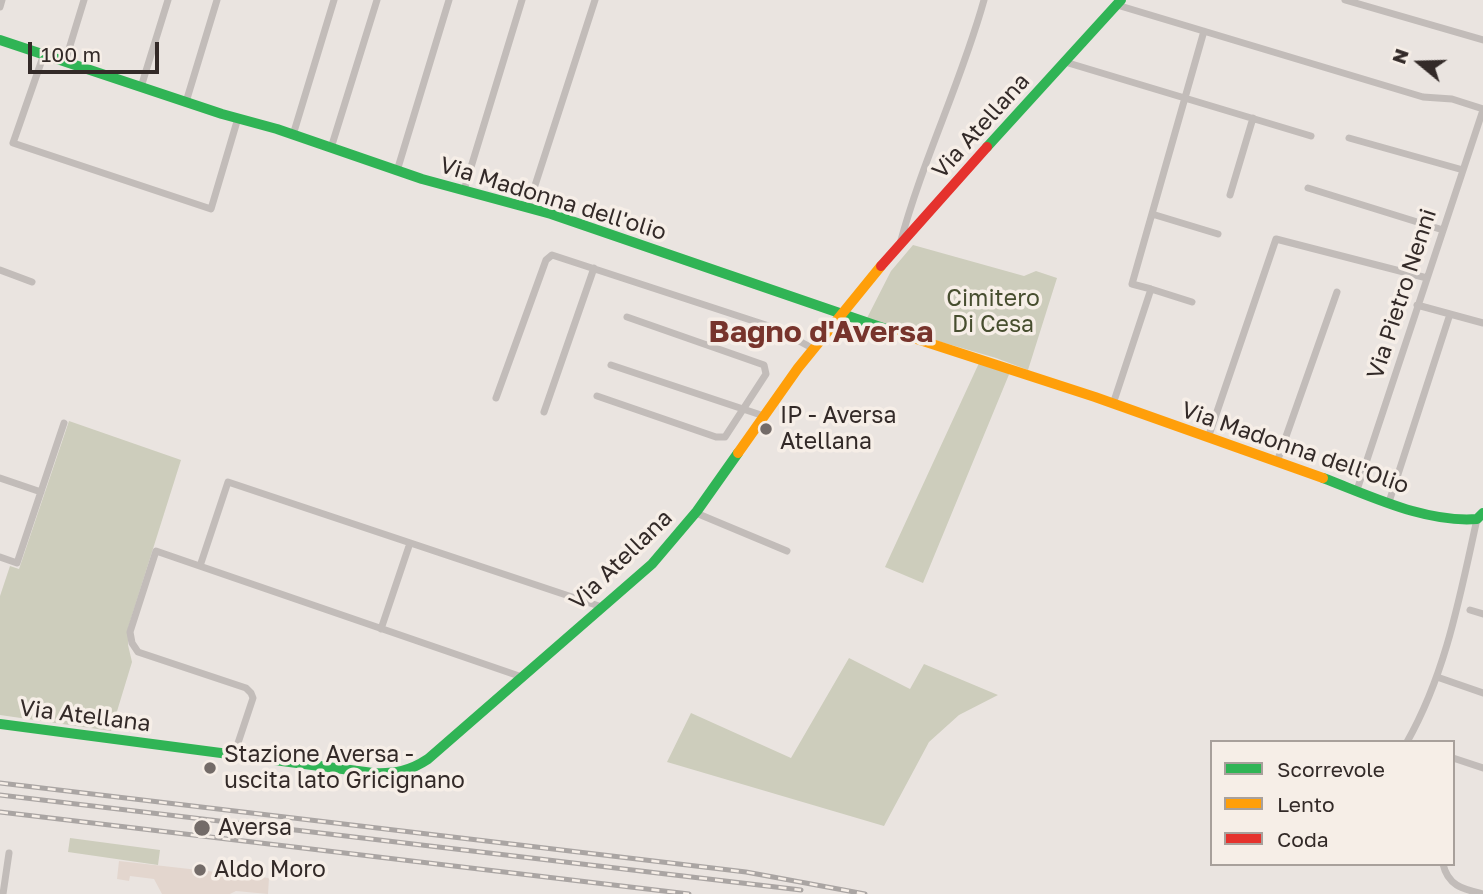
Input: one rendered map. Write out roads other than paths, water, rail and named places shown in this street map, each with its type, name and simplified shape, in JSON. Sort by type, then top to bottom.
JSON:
[{"type":"street","points":[[0,6],[2,0]]},
{"type":"street","points":[[65,62],[84,0]]},
{"type":"street","points":[[141,87],[168,0]]},
{"type":"street","points":[[186,102],[217,0]]},
{"type":"street","points":[[293,135],[334,0]]},
{"type":"street","points":[[331,148],[377,0]]},
{"type":"street","points":[[397,171],[450,0]]},
{"type":"street","points":[[464,190],[522,0]]},
{"type":"street","points":[[528,206],[595,0]]},
{"type":"street","points":[[898,248],[920,177],[952,96],[984,0]]},
{"type":"street","points":[[1349,1],[1483,40]]},
{"type":"street","points":[[1119,2],[1204,31],[1423,97],[1452,99],[1483,109]]},
{"type":"street","name":"Via Atellana","points":[[0,724],[373,773],[397,775],[411,771],[652,564],[677,539],[812,348],[1119,2]]},
{"type":"street","points":[[1192,302],[1132,284],[1204,31]]},
{"type":"street","name":"Via Madonna dell'olio","points":[[0,40],[397,171],[528,206],[841,314],[1094,397]]},
{"type":"street","points":[[44,54],[13,143],[211,209],[237,118]]},
{"type":"street","points":[[1065,62],[1311,136]]},
{"type":"street","name":"Via Pietro Nenni","points":[[1357,491],[1483,109]]},
{"type":"street","points":[[1230,195],[1253,118]]},
{"type":"street","points":[[1349,138],[1463,170]]},
{"type":"street","points":[[1308,188],[1443,230]]},
{"type":"street","points":[[1152,214],[1218,234]]},
{"type":"street","points":[[1208,438],[1276,239],[1427,278]]},
{"type":"street","points":[[496,398],[545,260],[552,255],[775,328],[812,348]]},
{"type":"street","points":[[544,412],[594,268]]},
{"type":"street","points":[[0,271],[32,282]]},
{"type":"street","points":[[1113,404],[1151,289]]},
{"type":"street","points":[[1278,462],[1337,292]]},
{"type":"street","points":[[1417,305],[1483,323]]},
{"type":"street","points":[[1390,502],[1450,314]]},
{"type":"street","points":[[597,396],[716,437],[725,437],[766,374],[764,365],[627,317]]},
{"type":"street","points":[[611,365],[764,415]]},
{"type":"street","name":"Via Madonna dell'Olio","points":[[1094,397],[1390,502],[1441,517],[1480,516]]},
{"type":"street","points":[[0,557],[17,563],[64,423]]},
{"type":"street","points":[[0,478],[41,492]]},
{"type":"street","points":[[200,566],[228,482],[602,607]]},
{"type":"street","points":[[696,513],[787,551]]},
{"type":"street","points":[[1408,740],[1437,677],[1480,516]]},
{"type":"street","points":[[1474,533],[1483,536]]},
{"type":"street","points":[[381,629],[410,543]]},
{"type":"street","points":[[234,755],[253,698],[251,693],[246,688],[138,652],[132,643],[130,632],[156,551],[522,677]]},
{"type":"street","points":[[1470,610],[1483,614]]},
{"type":"street","points":[[1437,677],[1483,693]]},
{"type":"street","points":[[1455,759],[1483,768]]},
{"type":"street","points":[[3,894],[9,853]]},
{"type":"street","points":[[1444,866],[1448,879],[1456,886],[1483,894]]},
{"type":"railway","points":[[0,783],[746,872],[865,894]]},
{"type":"railway","points":[[0,795],[801,890]]},
{"type":"railway","points":[[0,812],[689,894]]},
{"type":"place","name":"IP - Aversa Atellana","points":[[766,429]]},
{"type":"place","name":"Stazione Aversa - uscita lato Gricignano","points":[[210,768]]},
{"type":"place","name":"Aversa","points":[[202,828]]},
{"type":"place","name":"Aldo Moro","points":[[200,870]]},
{"type":"district","name":"Bagno d'Aversa","points":[[821,332]]},
{"type":"park label","name":"Cimitero Di Cesa","points":[[993,312]]}]
